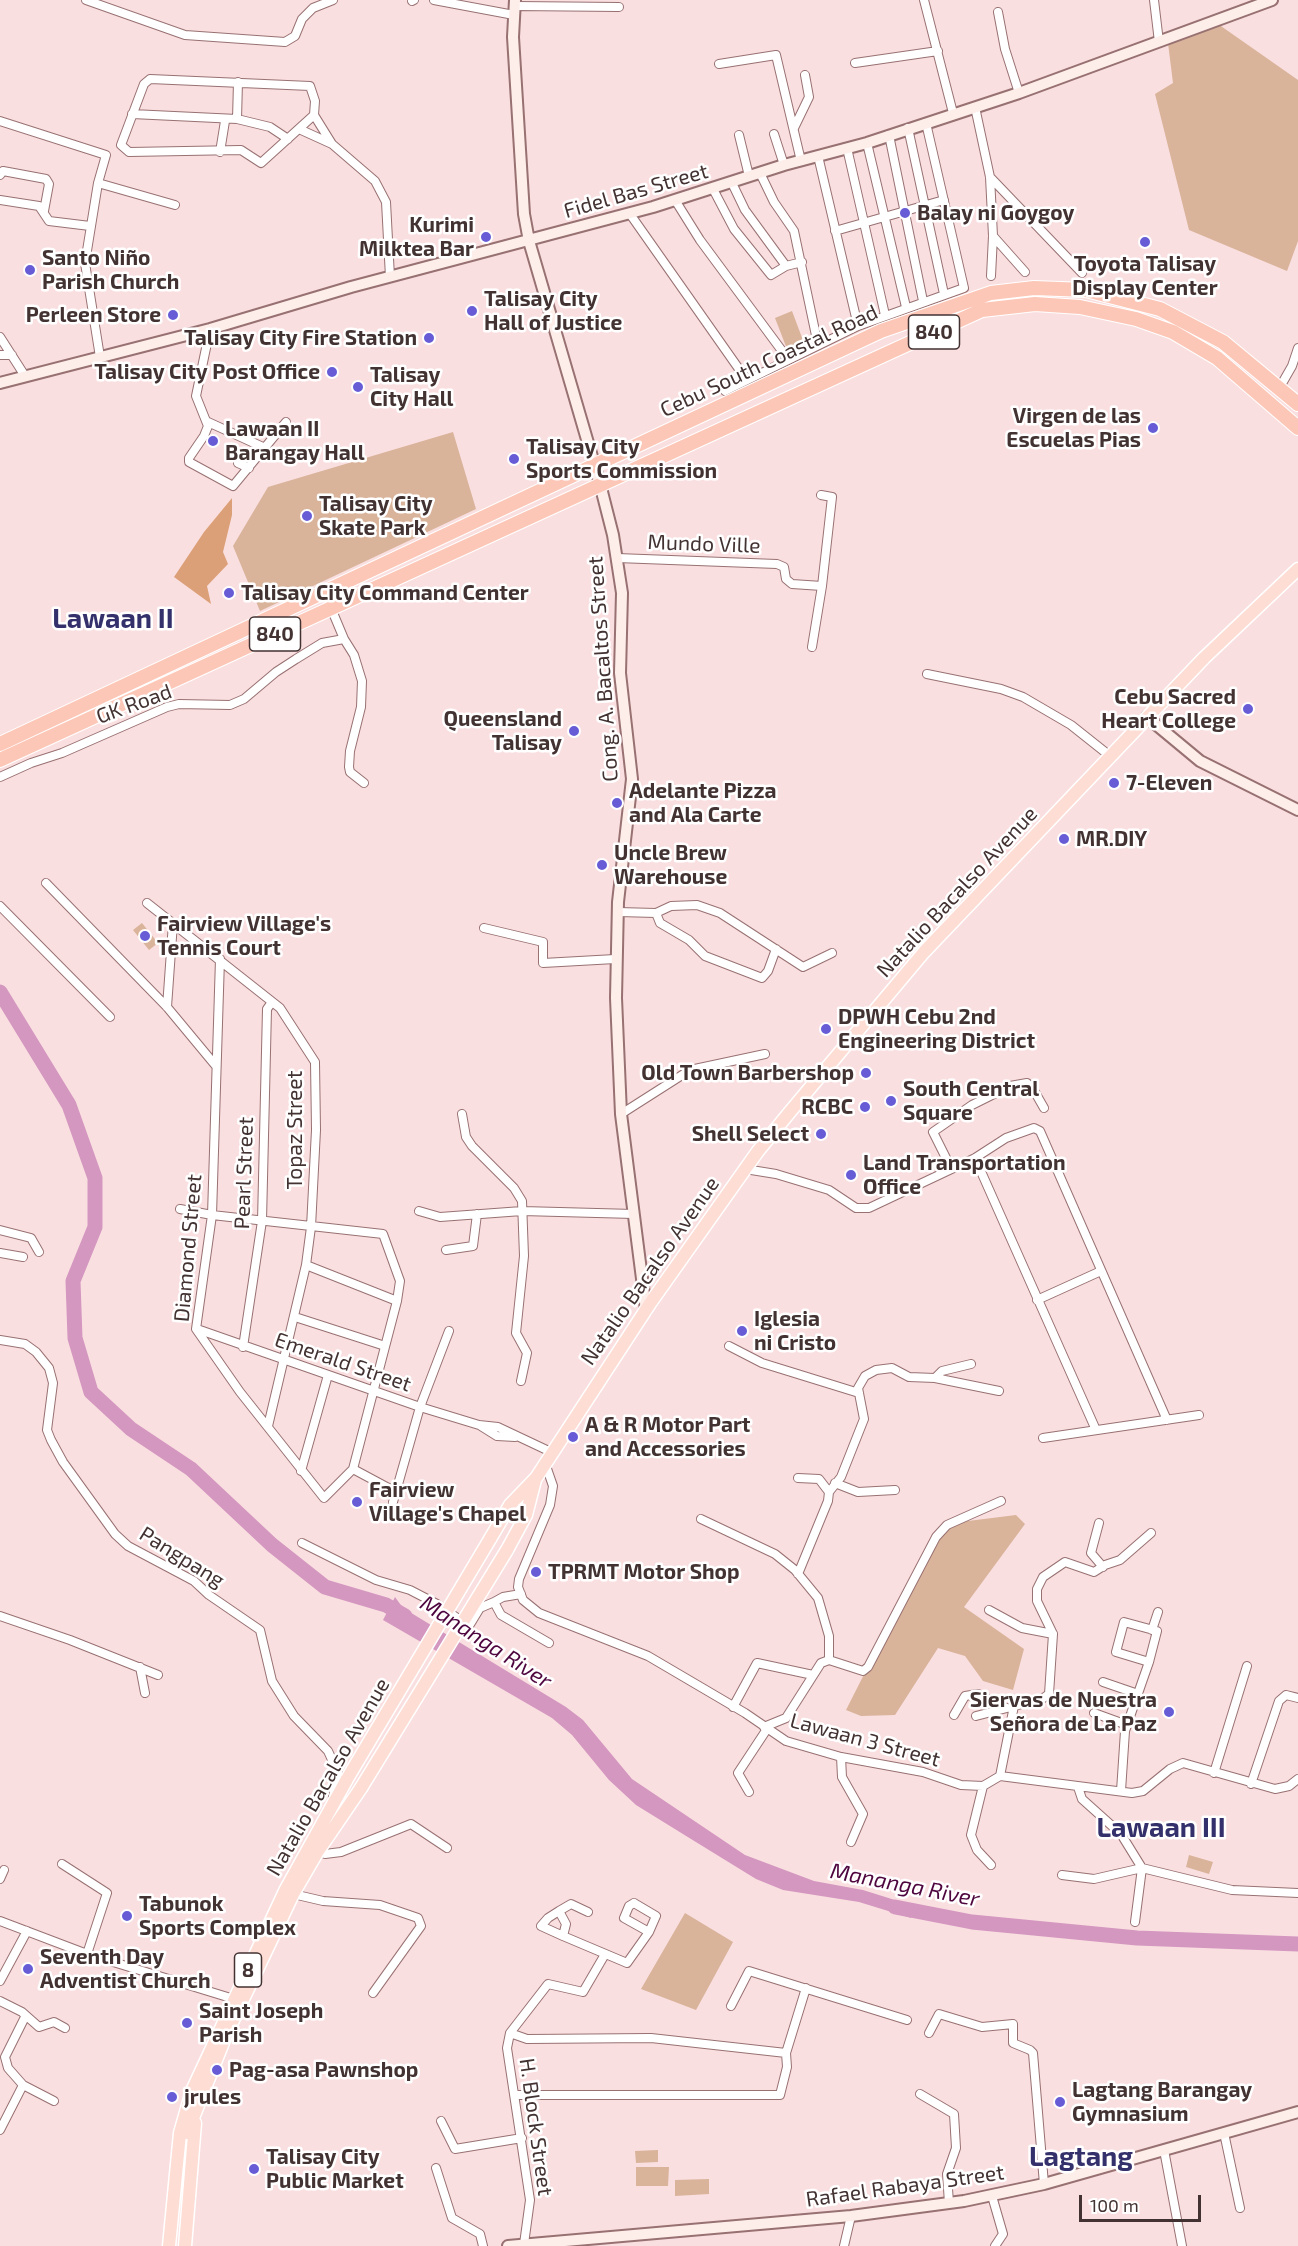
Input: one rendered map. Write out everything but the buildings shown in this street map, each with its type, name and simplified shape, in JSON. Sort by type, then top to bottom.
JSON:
[{"type":"highway","name":"Cebu South Coastal Road","points":[[0,760],[23,741],[595,466],[878,325],[991,293],[1034,288],[1086,290],[1132,300],[1182,318],[1223,342],[1298,404]]},
{"type":"highway","name":"Cebu South Coastal Road","points":[[0,744],[23,741],[331,608],[982,310],[1035,304],[1080,307],[1136,319],[1173,332],[1217,358],[1298,428]]},
{"type":"main road","name":"Natalio Bacalso Avenue","points":[[169,2246],[180,2133],[293,1894],[507,1551],[526,1515],[536,1478],[548,1457],[646,1310],[745,1169],[924,952],[1147,717],[1298,569]]},
{"type":"main road","name":"Natalio Bacalso Avenue","points":[[185,2246],[192,2091],[234,1999],[285,1890],[346,1779],[510,1504],[536,1478]]},
{"type":"main road","name":"Natalio Bacalso Avenue","points":[[177,2246],[190,2115]]},
{"type":"street","points":[[86,0],[185,36],[285,42],[295,36],[302,19],[313,8],[333,0]]},
{"type":"street","points":[[434,0],[514,7],[619,7]]},
{"type":"street","points":[[924,0],[953,113]]},
{"type":"street","points":[[1154,0],[1159,42]]},
{"type":"street","name":"Fidel Bas Street","points":[[0,383],[210,329],[390,277],[529,242],[713,189],[784,165],[867,143],[1019,93],[1272,0]]},
{"type":"street","name":"Cong. A. Bacaltos Street","points":[[514,7],[520,160],[524,214],[529,242],[601,485],[622,593],[620,673],[632,768],[615,959],[621,1114],[646,1310]]},
{"type":"street","points":[[998,12],[1005,49],[1019,93]]},
{"type":"street","points":[[855,63],[938,51]]},
{"type":"street","points":[[720,64],[776,55],[801,161]]},
{"type":"street","points":[[794,128],[809,97],[805,75]]},
{"type":"street","points":[[314,115],[261,163],[241,150],[220,152],[127,151],[121,143],[144,84],[150,79],[310,86],[315,101],[314,115],[332,144]]},
{"type":"street","points":[[237,119],[238,82]]},
{"type":"street","points":[[975,107],[990,177],[993,236],[991,276]]},
{"type":"street","points":[[132,114],[237,119],[270,127],[288,139]]},
{"type":"street","points":[[220,152],[225,120]]},
{"type":"street","points":[[0,121],[106,155],[98,183],[85,263],[100,357]]},
{"type":"street","points":[[725,391],[858,326],[878,325],[885,315],[964,288],[926,123]]},
{"type":"street","points":[[908,128],[944,294]]},
{"type":"street","points":[[299,129],[332,144],[375,181],[384,197],[390,277]]},
{"type":"street","points":[[774,134],[784,165]]},
{"type":"street","points":[[738,135],[754,174],[794,231],[818,345]]},
{"type":"street","points":[[889,135],[923,301]]},
{"type":"street","points":[[867,143],[906,307]]},
{"type":"street","points":[[847,148],[885,315]]},
{"type":"street","points":[[818,156],[858,326]]},
{"type":"street","points":[[0,175],[3,171],[46,179],[50,184],[44,217],[49,221],[90,226]]},
{"type":"street","points":[[990,177],[1082,273]]},
{"type":"street","points":[[98,183],[176,205]]},
{"type":"street","points":[[732,183],[745,210],[786,266]]},
{"type":"street","points":[[713,189],[734,229],[771,275],[786,266],[802,262]]},
{"type":"street","points":[[0,200],[34,205],[44,211]]},
{"type":"street","points":[[675,200],[700,240],[788,359]]},
{"type":"street","points":[[835,231],[944,200]]},
{"type":"street","points":[[630,214],[746,380]]},
{"type":"street","points":[[993,236],[1025,272]]},
{"type":"street","points":[[210,329],[196,396],[207,422],[204,436],[189,458],[189,462],[233,486],[286,422]]},
{"type":"street","points":[[0,337],[25,376]]},
{"type":"street","points":[[1280,387],[1293,366],[1298,348]]},
{"type":"street","points":[[0,355],[12,355]]},
{"type":"street","points":[[207,422],[265,448]]},
{"type":"street","points":[[238,463],[249,468]]},
{"type":"street","points":[[812,647],[822,586],[832,497],[821,495]]},
{"type":"street","name":"Mundo Ville","points":[[617,558],[777,564],[784,567],[786,579],[792,584],[822,586]]},
{"type":"street","points":[[331,608],[344,639],[354,655],[362,681],[361,707],[350,751],[349,767],[350,772],[364,783]]},
{"type":"street","name":"GK Road","points":[[0,777],[31,763],[62,753],[167,707],[179,704],[230,705],[244,699],[276,672],[322,643],[344,639]]},
{"type":"street","points":[[927,674],[1001,689],[1023,697],[1071,724],[1110,756]]},
{"type":"street","points":[[1147,717],[1200,761],[1298,810]]},
{"type":"street","points":[[46,883],[167,1007],[216,1066]]},
{"type":"street","name":"Topaz Street","points":[[147,903],[280,1008],[315,1062],[316,1130],[311,1227],[295,1317],[268,1426]]},
{"type":"street","points":[[618,912],[656,913],[671,906],[697,905],[720,913],[803,967],[832,953]]},
{"type":"street","points":[[0,906],[110,1017]]},
{"type":"street","points":[[656,913],[660,923],[688,940],[705,956],[762,978],[768,971],[776,949]]},
{"type":"street","points":[[167,1007],[173,922]]},
{"type":"street","points":[[484,928],[543,942],[543,963],[615,959]]},
{"type":"street","name":"Diamond Street","points":[[220,959],[212,1215],[196,1329],[240,1392],[324,1498],[353,1469]]},
{"type":"street","name":"Pearl Street","points":[[243,1347],[262,1221],[267,1009],[272,1002]]},
{"type":"street","points":[[621,1114],[690,1070],[765,1054]]},
{"type":"street","points":[[951,1168],[933,1132],[972,1105],[1010,1086],[1027,1083],[1032,1087],[1044,1108]]},
{"type":"street","points":[[462,1114],[467,1139],[521,1198],[524,1256],[516,1333],[527,1353],[521,1381]]},
{"type":"street","points":[[745,1169],[776,1174],[829,1190],[856,1208],[869,1208],[975,1158],[1006,1138],[1034,1128],[1040,1131],[1167,1420]]},
{"type":"street","points":[[975,1158],[1096,1430]]},
{"type":"street","points":[[180,1209],[212,1215],[383,1234],[400,1281],[375,1391],[353,1469],[394,1491]]},
{"type":"street","points":[[419,1211],[440,1217],[522,1211],[634,1214]]},
{"type":"street","points":[[446,1250],[473,1246],[477,1214]]},
{"type":"street","points":[[0,1230],[31,1238],[39,1252]]},
{"type":"street","points":[[0,1253],[23,1257]]},
{"type":"street","points":[[306,1265],[397,1301]]},
{"type":"street","points":[[1037,1300],[1101,1271]]},
{"type":"street","points":[[295,1317],[386,1346]]},
{"type":"street","name":"Emerald Street","points":[[196,1329],[243,1347],[479,1425],[497,1436],[515,1437],[548,1457]]},
{"type":"street","points":[[393,1502],[394,1491],[420,1407],[449,1330]]},
{"type":"street","name":"Pangpang","points":[[0,1340],[25,1344],[36,1352],[48,1368],[53,1383],[47,1430],[51,1440],[63,1462],[115,1534],[128,1546],[194,1581],[209,1595],[260,1630],[272,1681],[294,1716],[328,1751],[336,1765],[339,1773],[333,1794],[336,1800]]},
{"type":"street","points":[[729,1346],[762,1363],[859,1393]]},
{"type":"street","points":[[935,1378],[942,1371],[971,1364]]},
{"type":"street","points":[[798,1574],[824,1511],[829,1492],[841,1477],[864,1419],[859,1393],[860,1381],[865,1376],[885,1367],[909,1377],[935,1378],[999,1391]]},
{"type":"street","points":[[301,1471],[328,1375]]},
{"type":"street","points":[[1043,1438],[1199,1415]]},
{"type":"street","points":[[302,1543],[376,1580],[410,1590],[437,1604],[469,1626],[480,1608],[503,1597],[521,1594],[519,1579],[550,1505],[553,1486],[548,1457]]},
{"type":"street","points":[[798,1478],[819,1479],[829,1492]]},
{"type":"street","points":[[835,1483],[858,1492],[895,1491]]},
{"type":"street","points":[[749,1792],[738,1773],[766,1728],[786,1718],[821,1663],[829,1660],[863,1671],[868,1667],[936,1537],[947,1525],[1000,1501]]},
{"type":"street","points":[[701,1519],[775,1554],[798,1574],[818,1598],[828,1636],[829,1660]]},
{"type":"street","points":[[1099,1522],[1091,1553],[1103,1567]]},
{"type":"street","points":[[976,1716],[1042,1699],[1048,1694],[1053,1634],[1037,1601],[1037,1589],[1043,1577],[1065,1562],[1094,1572],[1120,1560],[1151,1533]]},
{"type":"street","name":"Lawaan 3 Street","points":[[521,1594],[523,1600],[539,1614],[648,1656],[786,1741],[841,1757],[922,1772],[961,1785],[983,1786]]},
{"type":"street","points":[[494,1602],[501,1616],[549,1642]]},
{"type":"street","points":[[989,1610],[1022,1628],[1053,1634]]},
{"type":"street","points":[[1152,1630],[1158,1612]]},
{"type":"street","points":[[0,1616],[70,1640],[158,1675]]},
{"type":"street","points":[[1120,1791],[1127,1725],[1149,1662],[1157,1631],[1124,1623],[1116,1652],[1149,1662]]},
{"type":"street","points":[[733,1707],[758,1664],[813,1675]]},
{"type":"street","points":[[1214,1773],[1247,1666]]},
{"type":"street","points":[[140,1667],[145,1693]]},
{"type":"street","points":[[1103,1682],[1138,1694]]},
{"type":"street","points":[[954,1715],[966,1696],[978,1694],[1010,1707]]},
{"type":"street","points":[[1251,1784],[1279,1701],[1286,1695],[1298,1698]]},
{"type":"street","points":[[1000,1776],[1010,1707]]},
{"type":"street","points":[[1094,1713],[1127,1725]]},
{"type":"street","points":[[841,1757],[842,1777],[862,1814],[851,1842]]},
{"type":"street","points":[[991,1865],[977,1850],[971,1835],[983,1786],[1000,1776],[1132,1793],[1143,1791],[1170,1769],[1183,1763],[1275,1789],[1289,1786],[1298,1779]]},
{"type":"street","points":[[1078,1787],[1082,1799],[1121,1834],[1142,1868],[1135,1922]]},
{"type":"street","points":[[336,1800],[348,1807]]},
{"type":"street","points":[[318,1851],[325,1854],[341,1852],[411,1824],[447,1848]]},
{"type":"street","points":[[62,1864],[107,1893],[87,1954]]},
{"type":"street","points":[[1062,1875],[1094,1879],[1142,1868],[1232,1890],[1298,1893]]},
{"type":"street","points":[[0,1879],[4,1870]]},
{"type":"street","points":[[293,1894],[323,1901],[380,1905],[418,1918],[421,1926],[373,1993]]},
{"type":"street","points":[[588,1912],[571,1904],[541,1926],[604,1956],[627,1963],[650,1932]]},
{"type":"street","points":[[559,1911],[566,1924],[563,1936]]},
{"type":"street","points":[[0,1921],[87,1954],[234,1999]]},
{"type":"street","points":[[0,1981],[27,1931]]},
{"type":"street","name":"H. Block Street","points":[[524,2244],[530,2200],[507,2048],[510,2033],[548,1984],[583,1992],[604,1956]]},
{"type":"street","points":[[731,2006],[749,1971],[908,2020]]},
{"type":"street","points":[[515,2095],[780,2095],[787,2067],[786,2053],[806,1988]]},
{"type":"street","points":[[0,2001],[22,2012],[39,2027],[54,2022],[65,2028]]},
{"type":"street","points":[[929,2033],[939,2014],[982,2026],[1012,2024],[1013,2043],[1030,2050],[1033,2054],[1044,2184]]},
{"type":"street","points":[[25,2017],[5,2060],[8,2068],[23,2085],[54,2101]]},
{"type":"street","points":[[510,2033],[527,2039],[651,2038],[786,2053]]},
{"type":"street","points":[[0,2130],[23,2085]]},
{"type":"street","points":[[921,2094],[951,2110],[956,2148],[947,2174],[949,2203]]},
{"type":"street","name":"Rafael Rabaya Street","points":[[507,2246],[556,2244],[851,2216],[992,2196],[1044,2184],[1298,2112]]},
{"type":"street","points":[[441,2121],[455,2149],[522,2138]]},
{"type":"street","points":[[1224,2133],[1240,2208]]},
{"type":"street","points":[[1164,2150],[1182,2246]]},
{"type":"street","points":[[436,2168],[452,2218],[480,2234],[483,2246]]},
{"type":"street","points":[[992,2196],[1003,2234],[995,2246]]},
{"type":"street","points":[[844,2246],[851,2216]]},
{"type":"shaded area","points":[[1218,24],[1298,80],[1298,241],[1287,271],[1189,230],[1155,94],[1173,83],[1168,43]]},
{"type":"shaded area","points":[[792,311],[804,343],[787,349],[775,318]]},
{"type":"shaded area","points":[[453,432],[476,509],[260,611],[233,546],[268,487]]},
{"type":"shaded area","points":[[232,498],[232,515],[223,552],[228,564],[207,586],[211,604],[174,577],[204,532]]},
{"type":"shaded area","name":"Fairview Village's Tennis Court","points":[[142,923],[158,943],[149,950],[133,930]]},
{"type":"shaded area","points":[[1016,1515],[1025,1524],[964,1607],[1024,1649],[1013,1690],[983,1681],[965,1656],[938,1648],[895,1715],[861,1716],[846,1710],[931,1542],[944,1524]]},
{"type":"shaded area","points":[[395,1597],[403,1608],[566,1707],[583,1720],[632,1779],[745,1855],[814,1881],[863,1890],[914,1906],[911,1918],[859,1902],[783,1890],[756,1879],[636,1805],[609,1780],[572,1735],[552,1718],[383,1620]]},
{"type":"shaded area","points":[[1189,1855],[1213,1862],[1209,1874],[1186,1867]]},
{"type":"shaded area","points":[[685,1913],[733,1942],[696,2010],[641,1989]]},
{"type":"shaded area","points":[[658,2150],[658,2162],[636,2163],[635,2151]]},
{"type":"shaded area","points":[[636,2167],[669,2167],[668,2186],[636,2186]]},
{"type":"shaded area","points":[[709,2179],[709,2194],[675,2196],[675,2180]]},
{"type":"waterway","name":"Mananga River","points":[[0,992],[69,1105],[95,1178],[95,1227],[73,1281],[75,1338],[91,1392],[131,1429],[191,1469],[272,1545],[325,1587],[386,1605],[405,1616]]},
{"type":"waterway","name":"Mananga River","points":[[895,1907],[972,1922],[1137,1938],[1298,1944]]},
{"type":"place","name":"Balay ni Goygoy","points":[[905,213]]},
{"type":"place","name":"Kurimi Milktea Bar","points":[[486,237]]},
{"type":"place","name":"Toyota Talisay Display Center","points":[[1145,242]]},
{"type":"place","name":"Santo Niño Parish Church","points":[[30,270]]},
{"type":"place","name":"Talisay City Hall of Justice","points":[[472,311]]},
{"type":"place","name":"Perleen Store","points":[[173,315]]},
{"type":"place","name":"Talisay City Fire Station","points":[[429,338]]},
{"type":"place","name":"Talisay City Post Office","points":[[332,372]]},
{"type":"place","name":"Talisay City Hall","points":[[358,387]]},
{"type":"place","name":"Virgen de las Escuelas Pias","points":[[1153,428]]},
{"type":"place","name":"Lawaan II Barangay Hall","points":[[213,441]]},
{"type":"place","name":"Talisay City Sports Commission","points":[[514,459]]},
{"type":"place","name":"Talisay City Skate Park","points":[[307,516]]},
{"type":"place","name":"Talisay City Command Center","points":[[229,593]]},
{"type":"place","name":"Cebu Sacred Heart College","points":[[1248,709]]},
{"type":"place","name":"Queensland Talisay","points":[[574,731]]},
{"type":"place","name":"7-Eleven","points":[[1114,783]]},
{"type":"place","name":"Adelante Pizza and Ala Carte","points":[[617,803]]},
{"type":"place","name":"MR.DIY","points":[[1064,839]]},
{"type":"place","name":"Uncle Brew Warehouse","points":[[602,865]]},
{"type":"place","name":"Fairview Village's Tennis Court","points":[[145,936]]},
{"type":"place","name":"DPWH Cebu 2nd Engineering District","points":[[826,1029]]},
{"type":"place","name":"Old Town Barbershop","points":[[866,1073]]},
{"type":"place","name":"South Central Square","points":[[891,1101]]},
{"type":"place","name":"RCBC","points":[[865,1107]]},
{"type":"place","name":"Shell Select","points":[[821,1134]]},
{"type":"place","name":"Land Transportation Office","points":[[851,1175]]},
{"type":"place","name":"Iglesia ni Cristo","points":[[742,1331]]},
{"type":"place","name":"A & R Motor Part and Accessories","points":[[573,1437]]},
{"type":"place","name":"Fairview Village's Chapel","points":[[357,1502]]},
{"type":"place","name":"TPRMT Motor Shop","points":[[536,1572]]},
{"type":"place","name":"Siervas de Nuestra Señora de La Paz","points":[[1169,1712]]},
{"type":"place","name":"Tabunok Sports Complex","points":[[127,1916]]},
{"type":"place","name":"Seventh Day Adventist Church","points":[[28,1969]]},
{"type":"place","name":"Saint Joseph Parish","points":[[187,2023]]},
{"type":"place","name":"Pag-asa Pawnshop","points":[[217,2070]]},
{"type":"place","name":"jrules","points":[[172,2097]]},
{"type":"place","name":"Lagtang Barangay Gymnasium","points":[[1060,2102]]},
{"type":"place","name":"Talisay City Public Market","points":[[254,2169]]},
{"type":"district","name":"Lawaan II","points":[[113,619]]},
{"type":"district","name":"Lawaan III","points":[[1161,1828]]},
{"type":"district","name":"Lagtang","points":[[1081,2157]]}]
